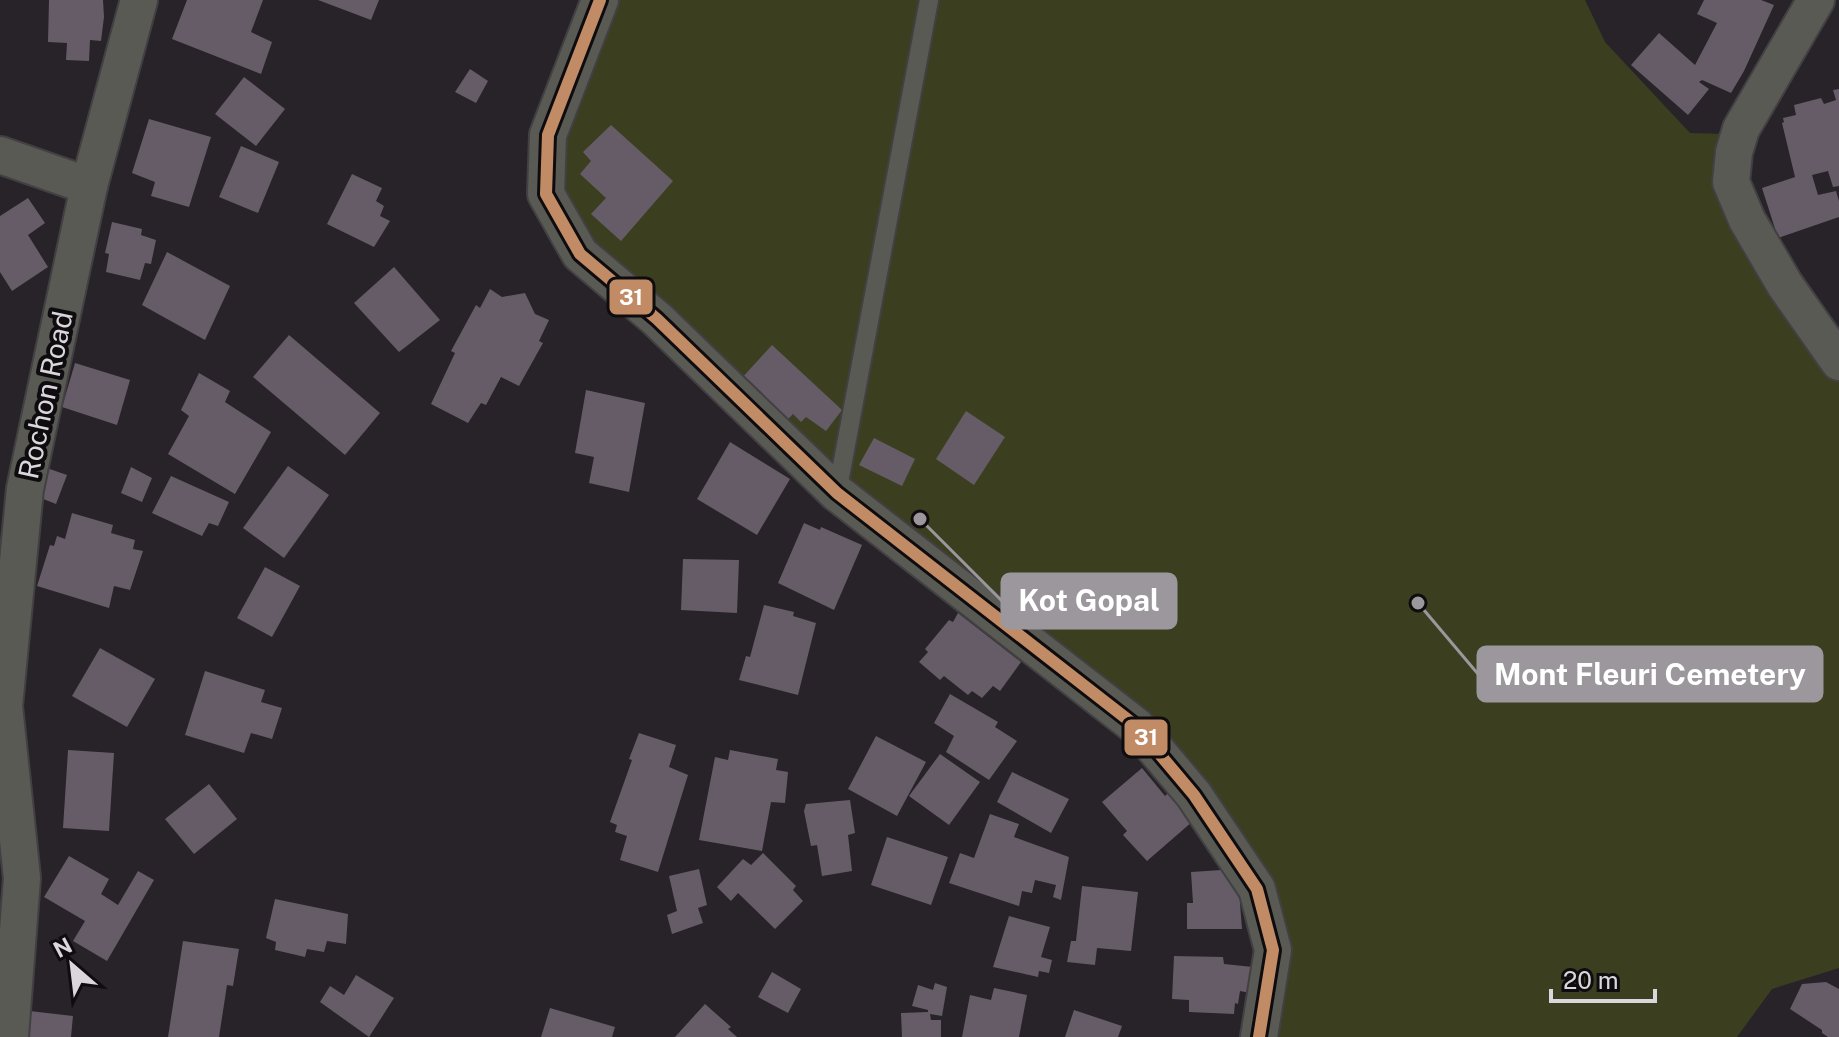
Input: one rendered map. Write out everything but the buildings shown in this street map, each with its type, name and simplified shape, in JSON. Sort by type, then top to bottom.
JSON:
[{"type":"street","name":"Rochon Road","points":[[10,1037],[22,878],[4,706],[12,486],[139,0]]},
{"type":"street","points":[[600,0],[548,135],[546,194],[580,254],[657,319],[837,493],[1136,726],[1194,795],[1257,889],[1273,950],[1259,1037]]},
{"type":"street","points":[[1816,0],[1741,129],[1734,152],[1731,182],[1747,220],[1785,285],[1839,362]]},
{"type":"street","points":[[0,155],[89,186]]},
{"type":"lane","points":[[837,493],[929,0]]},
{"type":"green space","points":[[614,0],[1585,0],[1605,42],[1690,133],[1724,134],[1775,262],[1839,364],[1839,968],[1772,989],[1737,1037],[1274,1037],[1267,882],[1236,825],[1146,717],[849,488],[568,229],[549,162]]},
{"type":"transit line","name":"31","points":[[600,0],[548,135],[546,194],[580,254],[657,319],[837,493],[1136,726],[1194,795],[1257,889],[1273,950],[1259,1037]]},
{"type":"place","name":"Kot Gopal","points":[[920,519]]},
{"type":"place","name":"Mont Fleuri Cemetery","points":[[1418,603]]}]
